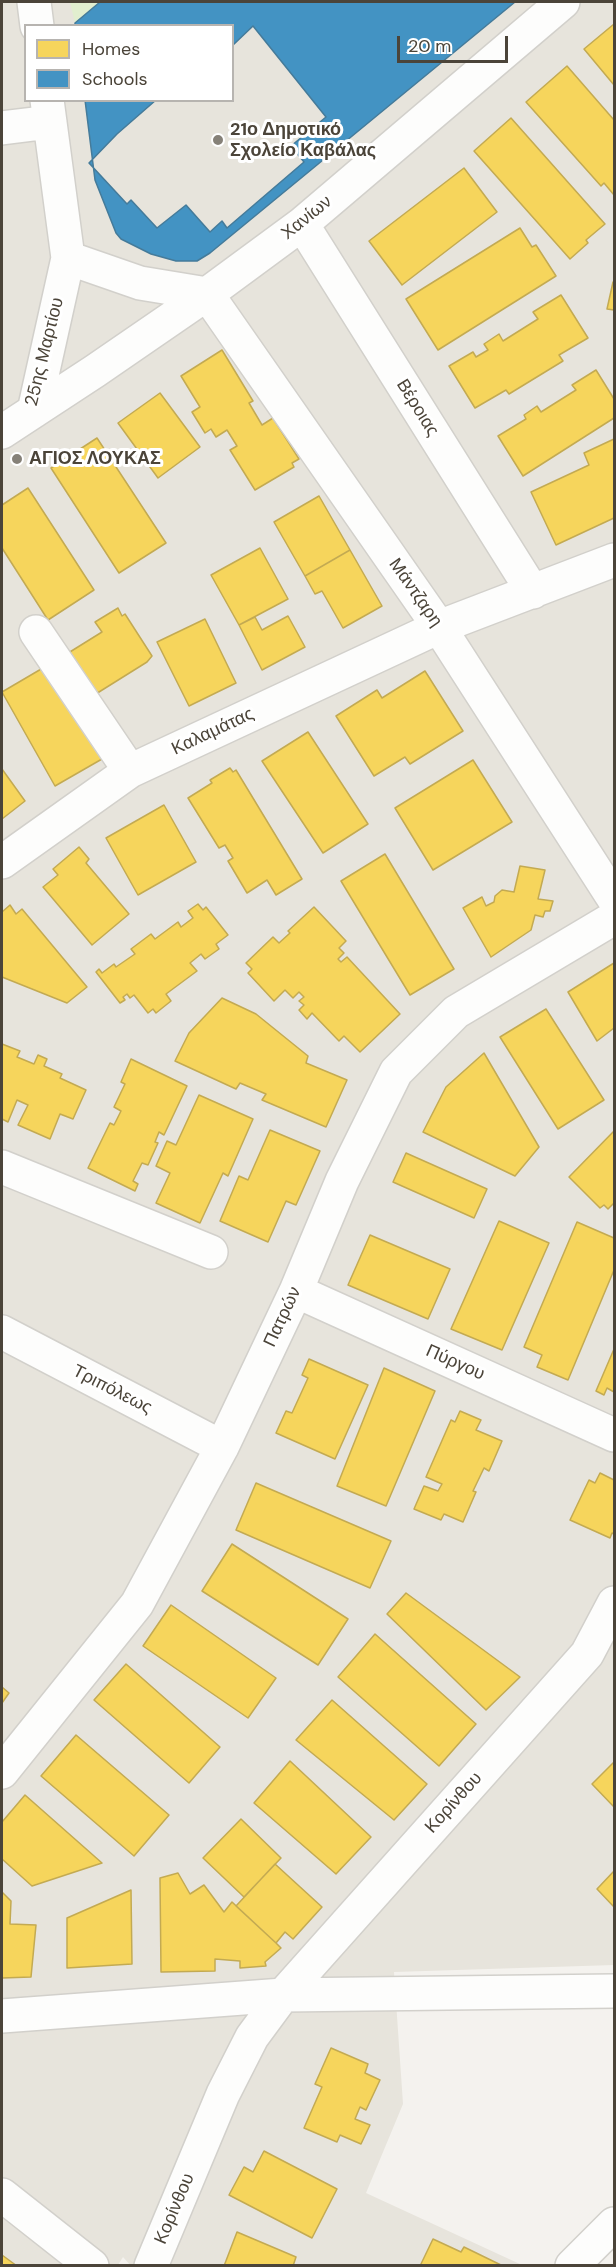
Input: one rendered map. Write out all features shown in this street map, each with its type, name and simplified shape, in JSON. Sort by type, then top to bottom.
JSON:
[{"type":"street","points":[[33,2],[37,24]]},
{"type":"street","name":"Χανίων","points":[[34,411],[207,294],[302,224],[563,2]]},
{"type":"street","points":[[2,128],[49,111]]},
{"type":"street","name":"25ης Μαρτίου","points":[[2,432],[34,411],[68,258],[49,111]]},
{"type":"street","name":"Βέροιας","points":[[302,224],[533,591]]},
{"type":"street","points":[[68,258],[140,283],[207,294]]},
{"type":"street","name":"Μάντζαρη","points":[[207,294],[439,627],[615,898]]},
{"type":"street","name":"Καλαμάτας","points":[[2,862],[130,771],[439,627],[615,560]]},
{"type":"street","points":[[36,632],[130,771]]},
{"type":"street","name":"Πατρών","points":[[2,1772],[137,1604],[222,1447],[296,1291],[342,1181],[396,1072],[456,1012],[615,918]]},
{"type":"street","points":[[2,1167],[211,1252]]},
{"type":"street","name":"Πύργου","points":[[296,1291],[615,1435]]},
{"type":"street","name":"Τριπόλεως","points":[[2,1332],[222,1447]]},
{"type":"street","name":"Κορίνθου","points":[[151,2265],[223,2094],[252,2037],[284,1995],[588,1654],[615,1603]]},
{"type":"street","points":[[2,2016],[284,1995],[615,1991]]},
{"type":"street","points":[[2,2195],[92,2265]]},
{"type":"street","points":[[572,2265],[615,2224]]},
{"type":"shaded area","points":[[2,2],[614,2],[614,1965],[394,1972],[403,2104],[366,2193],[522,2265],[131,2266],[123,2257],[118,2265],[2,2266]]},
{"type":"green space","points":[[70,2],[100,2],[75,23]]},
{"type":"building: Homes","points":[[614,24],[614,85],[584,49]]},
{"type":"building: Homes","points":[[567,66],[614,120],[614,195],[604,183],[601,186],[526,102]]},
{"type":"building: Homes","points":[[511,118],[605,224],[586,240],[588,243],[570,259],[474,151]]},
{"type":"building: Homes","points":[[464,168],[497,212],[402,285],[369,241]]},
{"type":"building: Homes","points":[[520,228],[532,247],[536,245],[556,276],[438,350],[406,299]]},
{"type":"building: Homes","points":[[614,282],[614,310],[607,309]]},
{"type":"building: Homes","points":[[561,295],[588,338],[559,355],[563,361],[509,394],[506,390],[475,408],[449,366],[473,352],[476,357],[488,350],[484,344],[499,334],[503,341],[538,319],[533,312]]},
{"type":"building: Homes","points":[[222,350],[253,401],[249,403],[262,425],[273,418],[299,459],[292,463],[294,467],[255,490],[230,450],[237,446],[227,430],[216,437],[211,429],[205,433],[192,412],[200,407],[181,376]]},
{"type":"building: Homes","points":[[596,370],[614,399],[614,418],[523,476],[498,436],[526,419],[524,415],[537,406],[541,412],[576,390],[572,385]]},
{"type":"building: Homes","points":[[160,393],[200,447],[158,478],[118,423]]},
{"type":"building: Homes","points":[[97,438],[166,543],[119,573],[51,468]]},
{"type":"building: Homes","points":[[614,439],[614,518],[556,545],[531,492],[589,465],[584,453]]},
{"type":"building: Homes","points":[[28,488],[94,590],[48,620],[2,548],[2,505]]},
{"type":"building: Homes","points":[[319,496],[350,550],[305,576],[274,522]]},
{"type":"building: Homes","points":[[260,548],[288,599],[239,625],[211,575]]},
{"type":"building: Homes","points":[[350,550],[382,606],[343,628],[322,591],[315,594],[305,576]]},
{"type":"building: Homes","points":[[118,608],[122,616],[125,614],[152,656],[147,662],[91,697],[65,655],[102,632],[95,622]]},
{"type":"building: Homes","points":[[288,616],[305,647],[262,670],[239,625],[255,617],[262,630]]},
{"type":"building: Homes","points":[[205,619],[236,683],[189,706],[157,642]]},
{"type":"building: Homes","points":[[48,665],[102,759],[55,786],[2,692]]},
{"type":"building: Homes","points":[[425,671],[463,731],[410,764],[405,757],[374,776],[336,716],[377,690],[382,698]]},
{"type":"building: Homes","points":[[308,732],[368,824],[323,853],[262,761]]},
{"type":"building: Homes","points":[[473,760],[512,822],[433,870],[395,808]]},
{"type":"building: Homes","points":[[230,768],[233,772],[236,770],[302,879],[276,895],[267,880],[247,893],[228,861],[233,858],[225,845],[219,848],[188,798],[212,783],[210,780]]},
{"type":"building: Homes","points":[[2,769],[25,801],[2,819]]},
{"type":"building: Homes","points":[[164,805],[196,862],[138,895],[106,838]]},
{"type":"building: Homes","points":[[79,847],[89,859],[86,863],[129,914],[92,945],[43,887],[58,875],[53,869]]},
{"type":"building: Homes","points":[[385,854],[454,969],[410,995],[341,881]]},
{"type":"building: Homes","points":[[520,866],[545,870],[538,899],[553,901],[550,911],[545,911],[543,917],[535,915],[531,930],[491,957],[463,908],[482,897],[486,906],[494,902],[495,896],[502,890],[514,892]]},
{"type":"building: Homes","points":[[198,904],[203,910],[206,907],[228,935],[216,944],[219,949],[205,959],[201,954],[190,963],[197,971],[166,994],[171,1001],[156,1013],[153,1009],[148,1013],[134,995],[130,998],[127,994],[123,997],[125,1000],[120,1003],[96,972],[99,969],[102,973],[114,964],[116,967],[135,954],[131,949],[151,934],[155,939],[178,922],[181,927],[193,918],[188,911]]},
{"type":"building: Homes","points":[[10,905],[16,914],[22,909],[87,987],[67,1003],[2,977],[2,912]]},
{"type":"building: Homes","points":[[314,907],[346,941],[339,948],[344,953],[338,959],[341,962],[347,957],[400,1014],[360,1052],[344,1036],[339,1041],[312,1013],[307,1019],[299,1010],[304,1005],[299,1001],[304,997],[299,992],[293,998],[285,990],[274,1001],[248,973],[252,969],[246,963],[273,937],[279,943],[290,933],[288,931]]},
{"type":"building: Homes","points":[[614,963],[614,1028],[597,1041],[568,992]]},
{"type":"building: Homes","points":[[222,998],[256,1014],[308,1056],[306,1063],[347,1080],[326,1127],[262,1100],[266,1094],[240,1083],[236,1089],[175,1061],[189,1033]]},
{"type":"building: Homes","points":[[546,1009],[604,1100],[558,1129],[500,1037]]},
{"type":"building: Homes","points":[[2,1044],[20,1051],[17,1057],[34,1064],[38,1055],[47,1059],[44,1066],[62,1074],[60,1078],[86,1090],[73,1119],[60,1114],[50,1139],[18,1125],[28,1105],[17,1100],[8,1122],[2,1119]]},
{"type":"building: Homes","points":[[484,1053],[539,1147],[515,1176],[423,1132],[446,1087]]},
{"type":"building: Homes","points":[[131,1059],[187,1086],[164,1135],[159,1132],[155,1142],[158,1143],[148,1165],[142,1163],[133,1181],[138,1184],[135,1191],[88,1168],[110,1123],[114,1125],[121,1111],[114,1107],[125,1084],[121,1082]]},
{"type":"building: Homes","points":[[199,1095],[253,1119],[228,1176],[223,1173],[200,1223],[156,1203],[170,1173],[156,1166],[167,1141],[176,1145]]},
{"type":"building: Homes","points":[[270,1130],[320,1151],[296,1205],[286,1201],[268,1242],[220,1221],[239,1176],[248,1180]]},
{"type":"building: Homes","points":[[614,1131],[614,1203],[608,1209],[604,1205],[600,1208],[569,1177]]},
{"type":"building: Homes","points":[[406,1153],[487,1189],[474,1218],[393,1182]]},
{"type":"building: Homes","points":[[499,1221],[549,1243],[502,1350],[451,1329]]},
{"type":"building: Homes","points":[[577,1222],[614,1238],[614,1270],[568,1380],[537,1367],[542,1355],[524,1347]]},
{"type":"building: Homes","points":[[370,1235],[450,1269],[428,1319],[348,1285]]},
{"type":"building: Homes","points":[[614,1349],[614,1392],[607,1388],[604,1395],[596,1391]]},
{"type":"building: Homes","points":[[309,1359],[368,1385],[335,1459],[276,1433],[286,1411],[292,1413],[308,1378],[302,1375]]},
{"type":"building: Homes","points":[[384,1368],[435,1391],[386,1506],[337,1486]]},
{"type":"building: Homes","points":[[460,1411],[481,1420],[476,1430],[502,1441],[489,1471],[484,1468],[473,1491],[476,1492],[463,1522],[444,1514],[441,1520],[414,1509],[424,1486],[438,1491],[442,1484],[426,1477],[451,1420],[455,1422]]},
{"type":"building: Homes","points":[[600,1473],[614,1480],[614,1534],[612,1533],[610,1538],[570,1520],[589,1480],[595,1483]]},
{"type":"building: Homes","points":[[256,1483],[391,1541],[370,1588],[236,1530]]},
{"type":"building: Homes","points":[[232,1544],[348,1619],[318,1665],[202,1591]]},
{"type":"building: Homes","points":[[406,1593],[520,1677],[486,1710],[387,1614]]},
{"type":"building: Homes","points":[[171,1605],[276,1678],[248,1718],[143,1646]]},
{"type":"building: Homes","points":[[375,1634],[476,1724],[439,1766],[338,1677]]},
{"type":"building: Homes","points":[[126,1664],[220,1747],[189,1783],[94,1700]]},
{"type":"building: Homes","points":[[2,1687],[9,1693],[2,1703]]},
{"type":"building: Homes","points":[[332,1700],[427,1784],[394,1820],[296,1740]]},
{"type":"building: Homes","points":[[76,1735],[169,1815],[134,1856],[41,1776]]},
{"type":"building: Homes","points":[[290,1761],[371,1837],[336,1874],[254,1803]]},
{"type":"building: Homes","points":[[614,1762],[614,1807],[592,1784]]},
{"type":"building: Homes","points":[[25,1795],[102,1863],[32,1886],[2,1859],[2,1822]]},
{"type":"building: Homes","points":[[241,1819],[281,1858],[244,1897],[203,1858]]},
{"type":"building: Homes","points":[[275,1864],[322,1907],[293,1939],[285,1932],[276,1943],[236,1906]]},
{"type":"building: Homes","points":[[614,1871],[614,1907],[597,1889]]},
{"type":"building: Homes","points":[[178,1873],[190,1894],[204,1885],[224,1912],[232,1902],[281,1948],[265,1962],[266,1966],[240,1968],[240,1961],[215,1959],[215,1971],[161,1972],[160,1878]]},
{"type":"building: Homes","points":[[131,1890],[132,1964],[67,1968],[67,1918]]},
{"type":"building: Homes","points":[[2,1892],[11,1901],[10,1924],[36,1925],[31,1977],[2,1978]]},
{"type":"building: Homes","points":[[331,2048],[368,2064],[365,2073],[380,2080],[366,2110],[360,2107],[355,2119],[370,2125],[361,2144],[340,2135],[337,2142],[304,2128],[322,2087],[315,2084]]},
{"type":"building: Homes","points":[[264,2151],[337,2189],[312,2238],[229,2195],[244,2167],[253,2172]]},
{"type":"building: Homes","points":[[237,2232],[296,2257],[293,2266],[224,2266]]},
{"type":"building: Homes","points":[[433,2239],[461,2252],[464,2247],[503,2266],[420,2266]]},
{"type":"building: Homes","points":[[2,2255],[17,2266],[2,2266]]},
{"type":"building: Schools","name":"21ο Δημοτικό Σχολείο Καβάλας","points":[[100,2],[515,2],[210,253],[197,261],[176,261],[151,254],[121,239],[116,233],[95,180],[85,102],[234,102],[234,24],[75,23]]},
{"type":"building: Schools","points":[[253,26],[326,117],[291,146],[304,162],[227,228],[222,221],[210,232],[186,205],[157,228],[131,200],[127,204],[89,163],[117,134],[154,102],[234,102],[234,44]]},
{"type":"place","name":"21ο Δημοτικό Σχολείο Καβάλας","points":[[218,140]]},
{"type":"place","name":"ΑΓΙΟΣ ΛΟΥΚΑΣ","points":[[17,459]]}]
